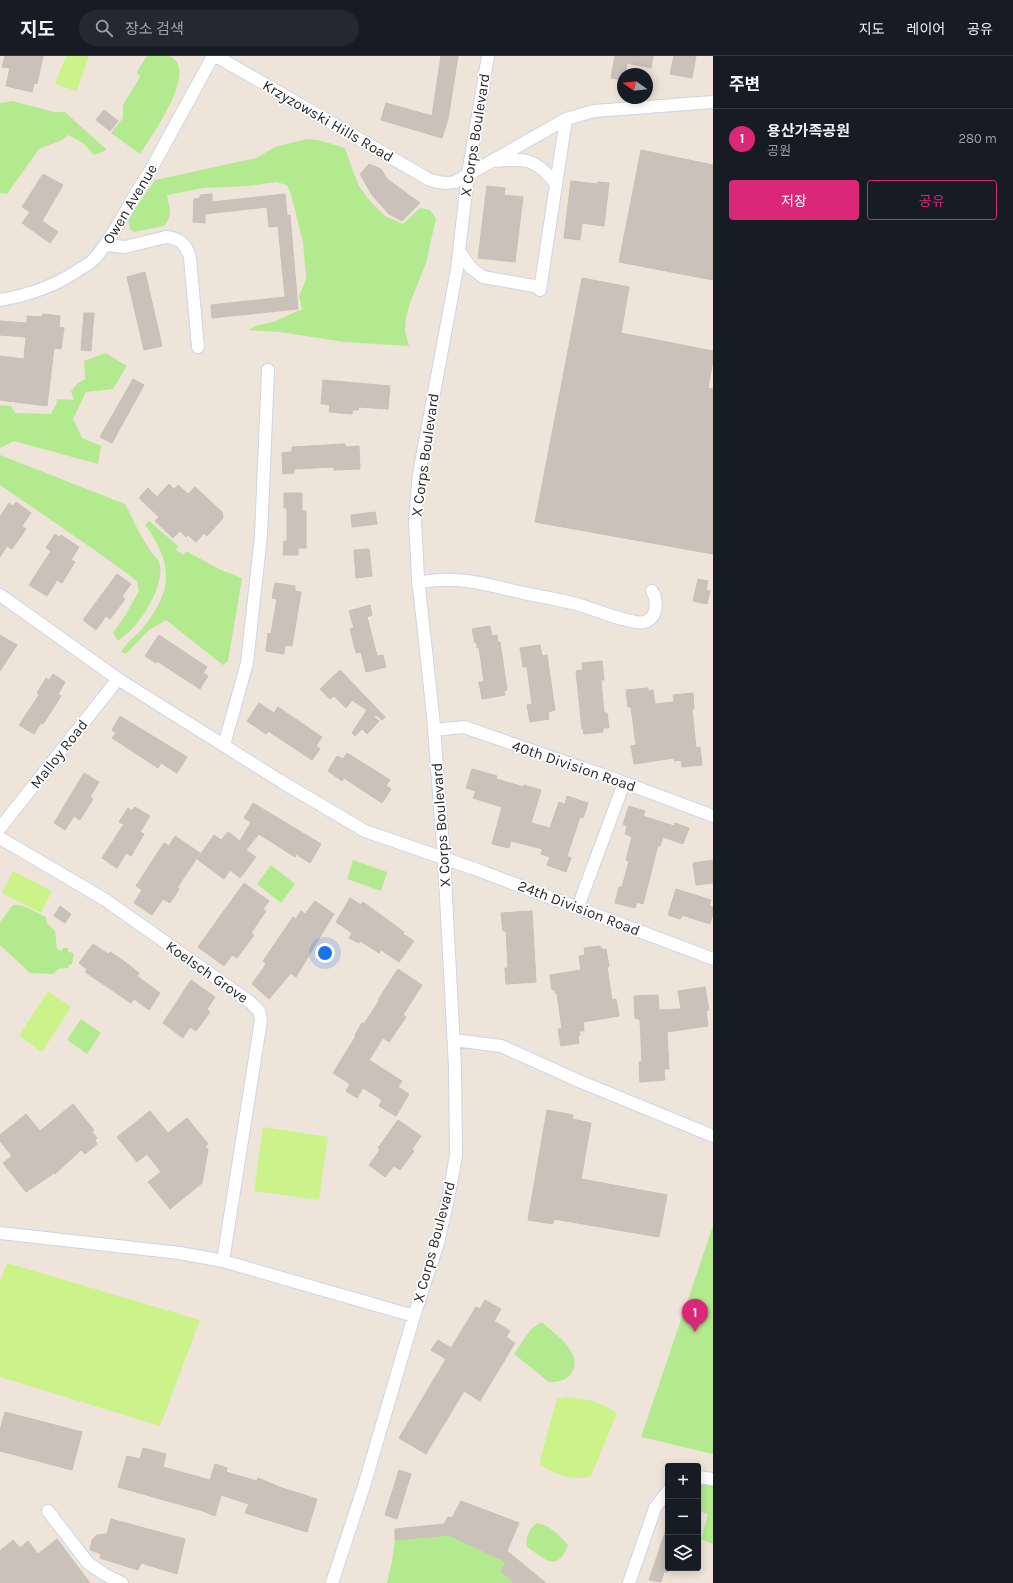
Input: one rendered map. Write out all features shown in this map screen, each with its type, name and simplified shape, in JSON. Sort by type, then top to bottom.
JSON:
[{"type":"street","name":"Krzyzowski Hills Road","points":[[215,56],[430,180],[448,184],[455,182],[468,174]]},
{"type":"street","name":"Owen Avenue","points":[[0,300],[45,288],[94,260],[105,245],[137,190],[150,173],[215,56]]},
{"type":"street","name":"X Corps Boulevard","points":[[332,1583],[364,1486],[414,1316],[438,1243],[456,1155],[454,1040],[444,859],[434,730],[418,583],[415,520],[420,474],[457,269],[468,174],[488,56]]},
{"type":"street","points":[[468,174],[566,119],[594,110],[713,102]]},
{"type":"street","points":[[459,251],[472,268],[483,277],[540,288],[566,119]]},
{"type":"street","points":[[490,161],[529,161],[545,171],[556,184]]},
{"type":"street","points":[[105,245],[125,247],[166,237],[172,238],[186,246],[190,258],[198,347]]},
{"type":"street","points":[[224,745],[247,663],[261,536],[268,370]]},
{"type":"street","points":[[418,583],[440,579],[476,582],[576,604],[632,621],[644,622],[651,619],[654,613],[656,597],[652,591]]},
{"type":"street","name":"24th Division Road","points":[[0,594],[118,679],[365,831],[475,869],[713,959]]},
{"type":"street","name":"Malloy Road","points":[[0,828],[118,679]]},
{"type":"street","name":"40th Division Road","points":[[434,730],[464,727],[713,816]]},
{"type":"street","points":[[578,907],[624,783]]},
{"type":"street","name":"Koelsch Grove","points":[[0,838],[104,899],[250,1002],[259,1011],[261,1020],[223,1261]]},
{"type":"street","points":[[454,1040],[501,1046],[579,1081],[713,1136]]},
{"type":"street","points":[[0,1233],[180,1253],[223,1261],[414,1316]]},
{"type":"street","points":[[701,1477],[713,1479]]},
{"type":"street","points":[[629,1583],[656,1508],[665,1495]]},
{"type":"street","points":[[48,1511],[88,1563],[104,1574],[122,1583]]},
{"type":"green space","points":[[66,56],[89,56],[77,91],[55,84]]},
{"type":"green space","points":[[147,56],[169,56],[177,63],[179,74],[177,88],[170,104],[140,154],[111,133],[123,118],[123,105],[140,77],[137,72]]},
{"type":"green space","points":[[12,101],[54,112],[65,112],[107,150],[94,155],[83,143],[68,135],[62,140],[39,149],[7,194],[0,193],[0,103]]},
{"type":"green space","points":[[306,139],[318,140],[345,148],[359,186],[370,201],[385,216],[403,224],[420,208],[430,210],[436,218],[426,263],[410,303],[406,318],[405,331],[409,346],[344,342],[280,332],[248,330],[258,325],[273,322],[302,309],[299,296],[306,279],[303,242],[291,194],[287,185],[276,182],[248,186],[203,188],[167,195],[170,214],[164,226],[134,232],[130,229],[128,219],[155,180],[256,158],[275,147]]},
{"type":"green space","points":[[106,353],[127,366],[113,389],[86,392],[73,419],[82,438],[101,446],[98,464],[14,441],[0,448],[0,405],[11,406],[15,413],[51,414],[56,405],[57,399],[74,400],[71,391],[78,383],[85,379],[84,361]]},
{"type":"green space","points":[[0,455],[125,504],[144,541],[152,554],[158,560],[160,577],[158,586],[149,606],[132,629],[118,641],[113,633],[139,591],[137,581],[0,485]]},
{"type":"green space","points":[[149,521],[178,546],[176,550],[184,555],[186,551],[219,569],[242,578],[228,661],[223,665],[166,620],[149,630],[126,654],[121,652],[149,620],[161,600],[164,590],[166,569],[158,546],[145,525]]},
{"type":"green space","points":[[353,860],[387,872],[381,891],[347,879]]},
{"type":"green space","points":[[271,865],[295,884],[281,903],[257,884]]},
{"type":"green space","points":[[13,871],[52,891],[41,913],[2,893]]},
{"type":"green space","points":[[13,905],[24,906],[46,917],[47,923],[55,931],[57,949],[61,951],[63,948],[68,948],[68,951],[74,954],[72,964],[69,965],[68,968],[58,969],[54,974],[30,973],[0,945],[0,922]]},
{"type":"green space","points":[[48,991],[71,1007],[42,1052],[19,1036]]},
{"type":"green space","points":[[81,1019],[101,1033],[87,1054],[67,1040]]},
{"type":"green space","points":[[263,1127],[328,1137],[319,1200],[254,1191]]},
{"type":"green space","points":[[713,1226],[713,1454],[641,1437]]},
{"type":"green space","points":[[7,1263],[200,1320],[160,1426],[0,1377],[0,1281]]},
{"type":"green space","points":[[542,1322],[561,1338],[567,1345],[574,1359],[574,1367],[571,1374],[562,1381],[549,1382],[514,1354],[531,1329]]},
{"type":"green space","points":[[567,1397],[593,1401],[617,1413],[591,1476],[585,1478],[571,1478],[540,1465],[541,1456],[557,1399]]},
{"type":"green space","points":[[701,1482],[713,1484],[713,1544],[701,1539],[708,1514],[701,1512]]},
{"type":"green space","points":[[537,1523],[550,1528],[568,1545],[560,1559],[550,1561],[527,1547],[528,1534]]},
{"type":"green space","points":[[449,1535],[506,1562],[501,1571],[514,1583],[387,1583],[395,1540]]},
{"type":"building","points":[[5,56],[43,56],[37,84],[34,83],[32,92],[6,86],[10,68],[2,67]]},
{"type":"building","points":[[441,56],[458,56],[448,119],[442,138],[381,120],[386,103],[432,116]]},
{"type":"building","points":[[615,56],[653,56],[651,68],[627,63],[626,68],[617,68],[617,79],[611,78]]},
{"type":"building","points":[[674,56],[696,56],[692,78],[670,74]]},
{"type":"building","points":[[104,110],[118,121],[110,131],[96,120]]},
{"type":"building","points":[[641,150],[713,165],[713,280],[619,262]]},
{"type":"building","points":[[369,164],[381,169],[387,179],[420,203],[402,221],[389,214],[372,195],[360,174]]},
{"type":"building","points":[[43,174],[63,185],[42,221],[58,232],[50,243],[22,223],[30,212],[22,207]]},
{"type":"building","points":[[571,181],[597,184],[598,182],[609,183],[604,226],[582,223],[580,240],[564,238]]},
{"type":"building","points":[[487,186],[505,188],[504,195],[523,197],[515,262],[478,258]]},
{"type":"building","points":[[212,194],[212,202],[285,194],[287,216],[290,215],[298,309],[212,318],[211,305],[285,297],[278,226],[269,227],[267,207],[205,214],[205,223],[193,222],[194,199],[200,198],[200,195]]},
{"type":"building","points":[[145,272],[162,346],[144,350],[127,277]]},
{"type":"building","points":[[582,278],[629,287],[621,333],[713,351],[713,361],[708,388],[713,389],[713,554],[535,522]]},
{"type":"building","points":[[84,313],[94,313],[91,351],[81,350]]},
{"type":"building","points":[[43,314],[60,316],[59,327],[64,328],[61,349],[54,348],[47,406],[0,400],[0,356],[24,359],[26,337],[0,335],[0,321],[27,323],[27,316],[42,317]]},
{"type":"building","points":[[133,379],[144,385],[112,443],[100,437]]},
{"type":"building","points":[[323,380],[390,386],[388,409],[359,407],[358,410],[353,410],[352,414],[329,412],[330,405],[321,404]]},
{"type":"building","points":[[345,444],[345,447],[359,446],[360,469],[334,470],[334,467],[294,469],[294,473],[283,474],[282,453],[292,452],[292,447]]},
{"type":"building","points":[[169,484],[174,489],[178,485],[188,494],[195,487],[222,512],[223,518],[207,536],[204,533],[196,542],[188,535],[186,537],[180,531],[173,538],[155,521],[159,517],[139,498],[148,488],[157,497]]},
{"type":"building","points":[[284,493],[302,493],[302,511],[306,511],[306,548],[298,548],[298,555],[283,555],[284,541],[287,541],[287,508],[284,508]]},
{"type":"building","points":[[16,502],[31,513],[22,526],[26,529],[12,549],[7,546],[0,557],[0,517],[9,503],[13,506]]},
{"type":"building","points":[[375,512],[377,524],[352,527],[351,515]]},
{"type":"building","points":[[55,534],[59,537],[61,535],[79,547],[71,560],[75,562],[62,583],[57,580],[47,596],[29,585],[51,551],[46,548]]},
{"type":"building","points":[[369,549],[372,576],[356,578],[354,550]]},
{"type":"building","points":[[117,574],[131,584],[122,596],[125,599],[110,619],[106,616],[96,630],[83,620]]},
{"type":"building","points":[[698,579],[708,581],[706,590],[710,591],[707,604],[693,601]]},
{"type":"building","points":[[275,583],[295,586],[295,591],[301,592],[292,646],[285,645],[284,654],[266,651],[268,633],[271,634],[277,599],[272,598]]},
{"type":"building","points":[[370,605],[372,615],[367,617],[377,656],[383,655],[386,667],[366,672],[361,652],[356,653],[350,629],[354,628],[349,611]]},
{"type":"building","points":[[490,626],[492,636],[497,635],[498,643],[500,642],[507,690],[504,691],[505,695],[482,699],[479,682],[484,682],[479,647],[477,648],[477,643],[475,643],[472,629]]},
{"type":"building","points":[[0,635],[17,645],[0,671]]},
{"type":"building","points":[[159,635],[207,667],[203,673],[208,676],[200,689],[157,661],[156,663],[145,656]]},
{"type":"building","points":[[540,645],[542,656],[547,655],[555,710],[548,712],[549,719],[530,722],[527,705],[532,704],[527,667],[523,667],[520,648]]},
{"type":"building","points":[[602,661],[604,680],[601,680],[604,713],[607,713],[609,728],[603,728],[603,732],[584,734],[582,729],[576,671],[583,670],[582,663]]},
{"type":"building","points":[[340,670],[385,717],[382,720],[376,715],[374,717],[379,721],[367,734],[362,729],[355,736],[352,733],[367,710],[352,700],[346,708],[334,696],[330,699],[320,689]]},
{"type":"building","points":[[53,674],[65,682],[58,694],[61,696],[43,724],[41,723],[34,734],[19,725],[39,695],[37,693],[46,678],[49,680]]},
{"type":"building","points":[[648,688],[648,691],[653,690],[655,704],[674,702],[673,695],[693,693],[694,709],[692,709],[696,748],[700,747],[702,765],[682,767],[681,760],[674,761],[674,758],[634,764],[631,746],[636,745],[631,707],[628,707],[626,690]]},
{"type":"building","points":[[259,703],[274,713],[278,707],[322,737],[316,746],[320,749],[312,760],[268,731],[266,734],[247,721]]},
{"type":"building","points":[[120,716],[187,757],[177,773],[161,763],[158,768],[112,738],[116,733],[112,730]]},
{"type":"building","points":[[347,753],[390,780],[386,786],[391,789],[382,803],[344,778],[342,781],[328,771],[337,756],[343,759]]},
{"type":"building","points":[[472,769],[497,776],[496,779],[541,790],[531,823],[550,828],[559,802],[565,804],[567,796],[588,803],[583,818],[580,817],[567,856],[571,858],[566,872],[547,865],[550,857],[541,854],[543,849],[511,841],[509,848],[492,844],[502,807],[473,798],[476,791],[466,788]]},
{"type":"building","points":[[84,773],[99,782],[90,797],[93,799],[80,820],[74,816],[65,830],[54,823]]},
{"type":"building","points":[[253,803],[321,844],[310,863],[296,854],[295,857],[259,834],[246,850],[256,857],[240,878],[230,870],[224,879],[197,859],[214,835],[221,840],[228,832],[240,841],[251,822],[244,818]]},
{"type":"building","points":[[629,806],[645,811],[643,816],[674,826],[675,823],[689,828],[683,844],[663,837],[660,846],[658,845],[643,904],[637,902],[635,908],[615,903],[619,887],[622,887],[629,861],[626,860],[632,837],[625,834],[627,826],[623,824]]},
{"type":"building","points":[[135,807],[150,816],[140,832],[144,834],[131,856],[126,853],[117,868],[102,858],[124,824],[119,822],[128,808],[132,811]]},
{"type":"building","points":[[175,836],[200,853],[177,888],[179,889],[170,903],[163,899],[152,915],[134,903],[142,890],[136,886],[164,843],[169,846]]},
{"type":"building","points":[[713,860],[713,883],[696,885],[693,863]]},
{"type":"building","points":[[244,883],[269,901],[263,909],[266,911],[251,933],[254,935],[237,958],[232,955],[224,966],[198,947]]},
{"type":"building","points":[[676,889],[711,900],[709,906],[713,907],[713,914],[710,924],[682,915],[680,919],[668,915]]},
{"type":"building","points":[[350,898],[361,905],[363,902],[414,941],[399,962],[381,950],[379,953],[360,941],[359,943],[349,938],[352,933],[336,922]]},
{"type":"building","points":[[315,901],[334,914],[296,977],[291,973],[269,999],[252,984],[266,964],[263,961],[293,917],[296,919],[301,911],[305,914]]},
{"type":"building","points":[[60,906],[71,914],[65,923],[54,916]]},
{"type":"building","points":[[532,911],[536,982],[506,984],[505,968],[508,968],[506,931],[503,931],[501,913]]},
{"type":"building","points":[[93,944],[108,954],[110,952],[125,962],[139,973],[137,976],[160,993],[149,1010],[134,999],[131,1003],[85,972],[87,969],[79,963]]},
{"type":"building","points":[[600,946],[603,950],[606,949],[612,1000],[616,999],[619,1016],[583,1022],[584,1031],[579,1031],[579,1043],[561,1046],[558,1029],[562,1029],[557,993],[556,994],[555,990],[552,990],[550,975],[581,970],[579,956],[585,955],[584,948]]},
{"type":"building","points":[[398,969],[422,985],[403,1015],[406,1017],[389,1042],[383,1038],[369,1060],[402,1081],[398,1087],[409,1094],[396,1116],[379,1106],[382,1100],[363,1088],[357,1098],[346,1091],[350,1084],[333,1073],[356,1036],[355,1035],[362,1023],[364,1024]]},
{"type":"building","points":[[191,980],[215,997],[207,1009],[210,1012],[196,1031],[190,1027],[183,1038],[163,1023]]},
{"type":"building","points":[[705,987],[709,1010],[706,1011],[708,1026],[667,1032],[669,1069],[664,1069],[665,1080],[640,1082],[639,1062],[642,1062],[640,1020],[635,1018],[634,996],[658,995],[659,1010],[681,1009],[678,991]]},
{"type":"building","points":[[73,1104],[94,1130],[92,1132],[97,1138],[95,1140],[97,1144],[85,1154],[81,1150],[55,1174],[54,1173],[26,1192],[3,1163],[12,1156],[0,1141],[0,1135],[26,1114],[40,1131]]},
{"type":"building","points":[[547,1110],[573,1115],[572,1119],[591,1123],[581,1179],[667,1195],[659,1237],[554,1219],[553,1224],[528,1220]]},
{"type":"building","points":[[150,1111],[168,1133],[187,1118],[208,1144],[205,1146],[208,1150],[202,1183],[170,1209],[148,1182],[161,1172],[147,1154],[137,1162],[117,1137]]},
{"type":"building","points":[[398,1120],[421,1136],[412,1149],[414,1151],[400,1170],[394,1166],[385,1177],[369,1165],[380,1150],[378,1148]]},
{"type":"building","points":[[485,1300],[501,1309],[494,1321],[510,1331],[506,1337],[515,1343],[480,1401],[464,1391],[426,1454],[399,1438],[446,1359],[431,1350],[438,1340],[451,1348],[476,1307],[480,1309]]},
{"type":"building","points":[[5,1412],[82,1432],[72,1470],[0,1451],[0,1430]]},
{"type":"building","points":[[143,1448],[166,1454],[163,1467],[210,1480],[215,1464],[227,1468],[226,1472],[257,1481],[258,1478],[282,1488],[317,1499],[307,1532],[245,1513],[249,1504],[221,1495],[215,1516],[203,1511],[118,1487],[127,1456],[140,1459]]},
{"type":"building","points":[[399,1470],[411,1474],[397,1519],[385,1515]]},
{"type":"building","points":[[461,1501],[519,1523],[507,1551],[546,1583],[514,1583],[501,1571],[506,1562],[449,1535],[395,1540],[395,1529],[444,1524],[448,1517],[452,1518]]},
{"type":"building","points":[[111,1519],[185,1539],[177,1574],[141,1563],[138,1570],[100,1558],[101,1554],[90,1550],[92,1540],[97,1535],[107,1534]]},
{"type":"building","points":[[665,1533],[665,1571],[668,1572],[664,1572],[661,1582],[649,1580]]},
{"type":"building","points":[[57,1539],[90,1583],[0,1583],[0,1551],[13,1540],[20,1548],[28,1541],[38,1554]]},
{"type":"place","name":"용산가족공원","points":[[695,1332]]}]
